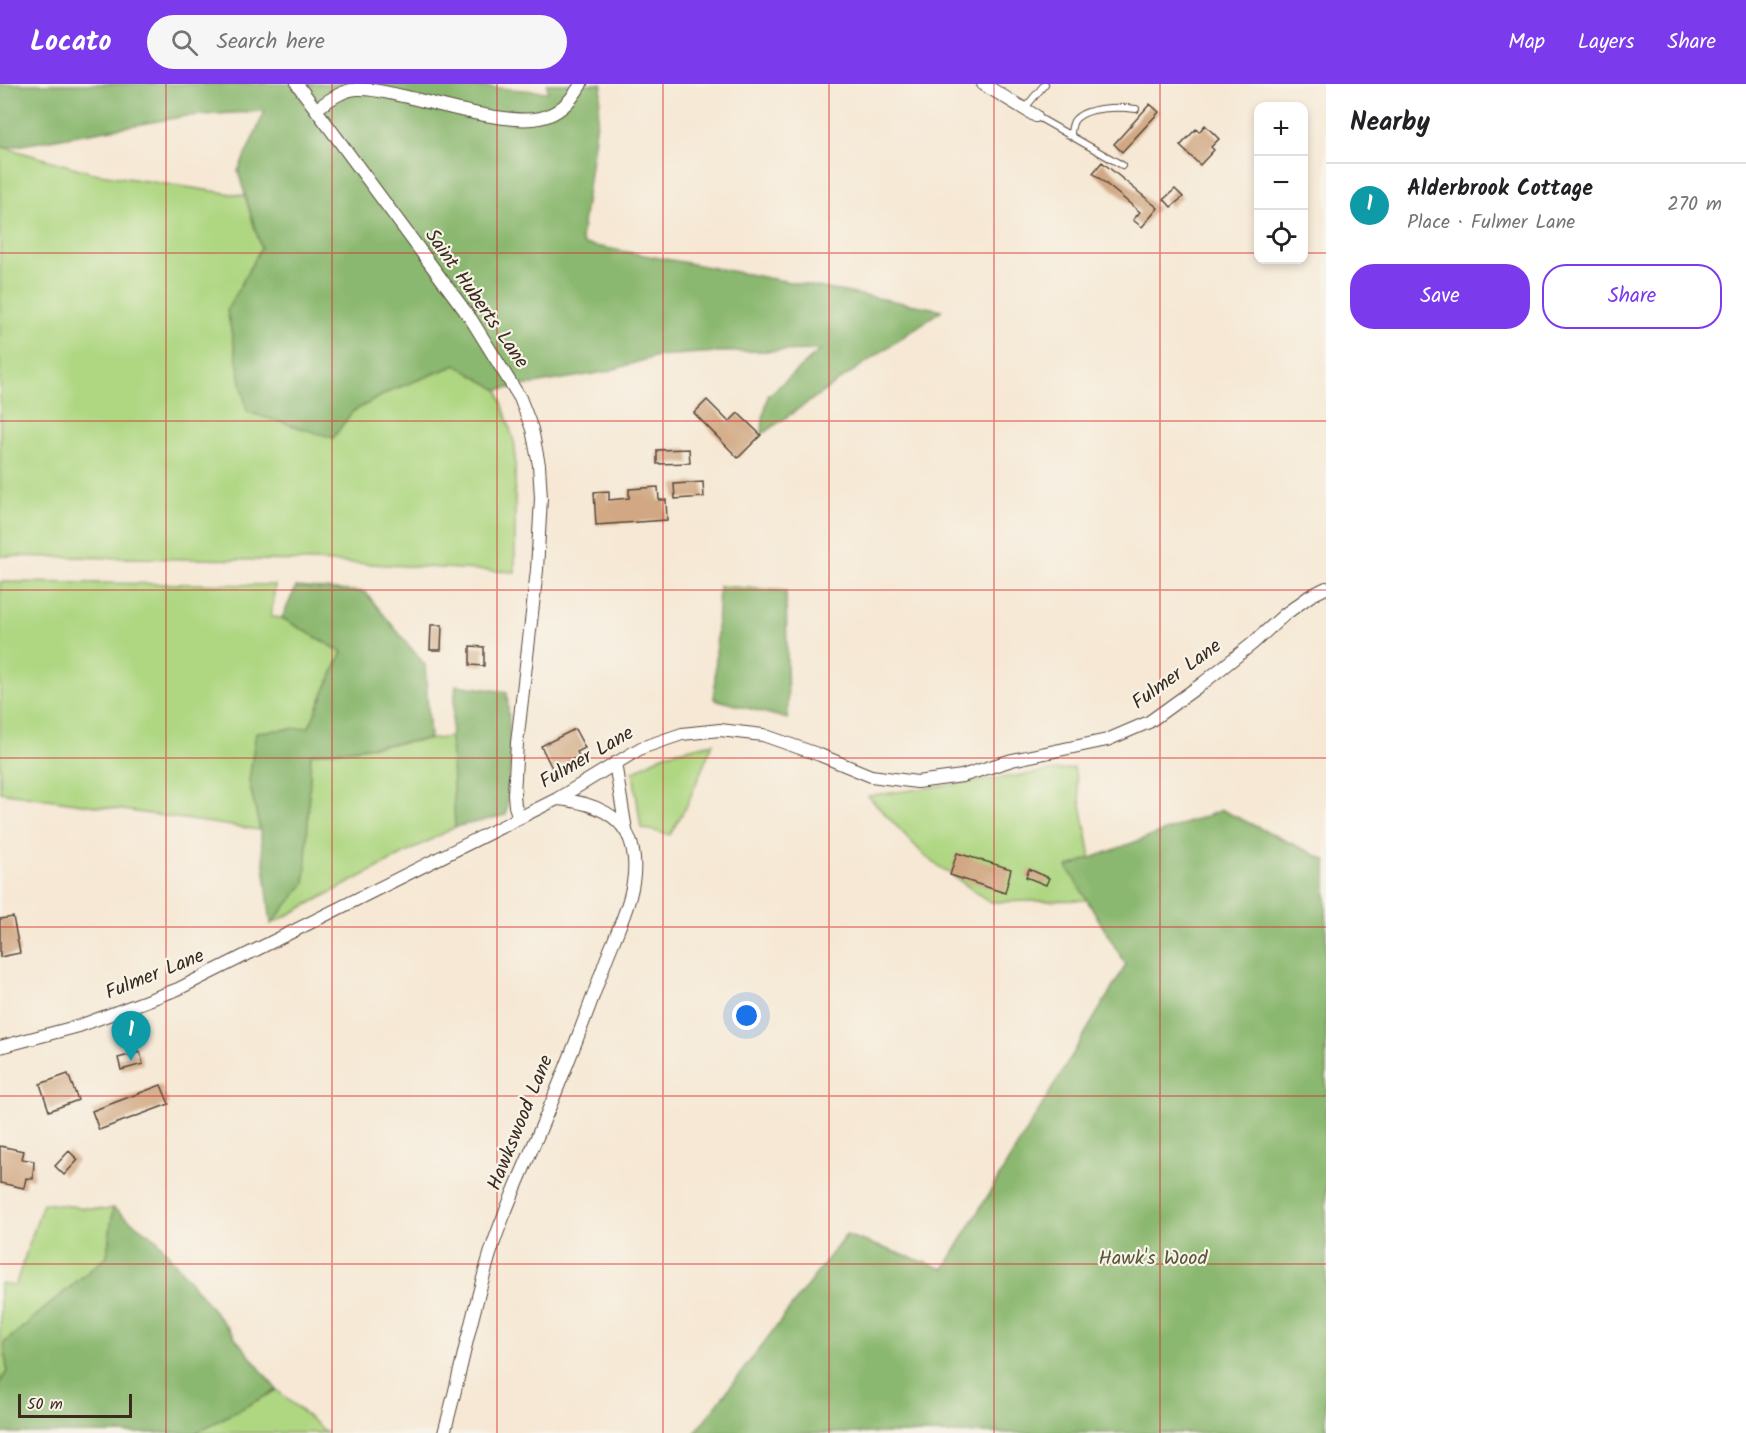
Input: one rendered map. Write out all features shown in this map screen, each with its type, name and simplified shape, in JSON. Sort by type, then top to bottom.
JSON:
[{"type":"street","name":"Saint Huberts Lane","points":[[297,84],[471,318],[520,398],[532,429],[541,498],[537,570],[516,764],[514,794],[519,818]]},
{"type":"street","points":[[316,109],[336,96],[356,89],[377,90],[510,118],[540,118],[564,107],[576,94],[581,84]]},
{"type":"street","points":[[983,84],[1036,116]]},
{"type":"street","name":"Fulmer Lane","points":[[0,1047],[79,1026],[178,989],[557,799],[641,748],[682,734],[720,730],[763,735],[820,754],[871,777],[917,782],[962,776],[1012,760],[1107,740],[1149,722],[1203,683],[1284,615],[1310,596],[1326,588]]},
{"type":"street","name":"Hawkswood Lane","points":[[444,1433],[482,1281],[496,1238],[562,1078],[626,907],[635,869],[633,850],[626,832],[615,763]]},
{"type":"street","name":"Hawkswood Lane","points":[[557,799],[580,802],[602,809],[626,832]]},
{"type":"lane","points":[[1024,109],[1045,84]]},
{"type":"lane","points":[[1071,136],[1074,122],[1081,115],[1121,107],[1136,109]]},
{"type":"lane","points":[[1036,116],[1122,165]]},
{"type":"green space","points":[[0,84],[445,84],[548,92],[547,84],[602,84],[581,239],[584,244],[942,310],[762,434],[768,396],[820,350],[657,356],[605,372],[498,390],[456,365],[392,390],[352,412],[333,438],[247,412],[227,310],[261,248],[238,171],[265,111],[186,116],[5,148],[0,146]]},
{"type":"green space","points":[[0,146],[93,173],[245,196],[261,248],[227,311],[333,438],[352,412],[392,390],[457,365],[498,390],[515,445],[515,572],[316,561],[0,556]]},
{"type":"green space","points":[[0,582],[275,585],[271,617],[282,618],[342,652],[309,727],[249,781],[260,830],[0,792]]},
{"type":"green space","points":[[719,586],[786,591],[788,719],[714,699]]},
{"type":"green space","points":[[296,587],[365,592],[425,665],[430,739],[311,754],[305,883],[271,924],[260,830],[249,781],[256,732],[309,727],[342,652],[282,618]]},
{"type":"green space","points":[[456,685],[507,692],[511,755],[506,815],[455,827],[451,737]]},
{"type":"green space","points":[[451,737],[455,827],[271,924],[305,883],[311,754]]},
{"type":"green space","points":[[713,743],[687,805],[670,835],[641,828],[633,772],[665,754]]},
{"type":"green space","points":[[1074,768],[1090,852],[1087,900],[990,902],[926,857],[868,796]]},
{"type":"green space","name":"Hawk's Wood","points":[[1222,810],[1326,860],[1326,1433],[695,1433],[846,1235],[944,1269],[1126,965],[1067,867]]},
{"type":"green space","points":[[43,1203],[105,1210],[113,1208],[107,1256],[4,1343],[7,1371],[0,1383],[0,1283],[15,1286]]},
{"type":"green space","points":[[113,1208],[157,1240],[277,1390],[195,1433],[0,1433],[0,1383],[7,1371],[4,1343],[107,1256]]},
{"type":"green space","points":[[277,1390],[327,1433],[195,1433]]},
{"type":"building","points":[[1150,104],[1159,112],[1122,152],[1114,144]]},
{"type":"building","points":[[1205,125],[1219,139],[1211,147],[1214,150],[1200,165],[1180,146],[1196,129],[1199,132]]},
{"type":"building","points":[[1102,162],[1158,208],[1142,227],[1133,220],[1140,212],[1093,173]]},
{"type":"building","points":[[1175,189],[1183,197],[1171,207],[1164,199]]},
{"type":"building","points":[[707,400],[729,422],[738,413],[761,435],[738,458],[694,413]]},
{"type":"building","points":[[689,449],[690,463],[657,464],[657,450]]},
{"type":"building","points":[[703,482],[704,497],[675,499],[674,484]]},
{"type":"building","points":[[658,487],[659,500],[666,500],[667,520],[596,525],[594,492],[609,491],[609,500],[629,498],[629,489]]},
{"type":"building","points":[[431,625],[442,625],[441,650],[430,650]]},
{"type":"building","points":[[470,646],[484,647],[484,666],[470,665]]},
{"type":"building","points":[[575,729],[585,748],[577,752],[579,756],[553,770],[541,746]]},
{"type":"building","points":[[957,853],[1011,869],[1005,893],[950,875]]},
{"type":"building","points":[[1029,869],[1049,878],[1046,885],[1026,877]]},
{"type":"building","points":[[13,917],[20,953],[0,957],[0,919]]},
{"type":"building","points":[[140,1052],[143,1064],[121,1070],[118,1058]]},
{"type":"building","points":[[68,1074],[78,1100],[49,1111],[40,1084]]},
{"type":"building","points":[[161,1085],[169,1104],[99,1130],[92,1111]]},
{"type":"building","points":[[0,1146],[24,1151],[22,1159],[34,1161],[33,1179],[26,1178],[24,1188],[0,1183]]},
{"type":"building","points":[[69,1151],[78,1160],[64,1175],[55,1166]]},
{"type":"place","name":"Alderbrook Cottage","points":[[131,1061]]}]
